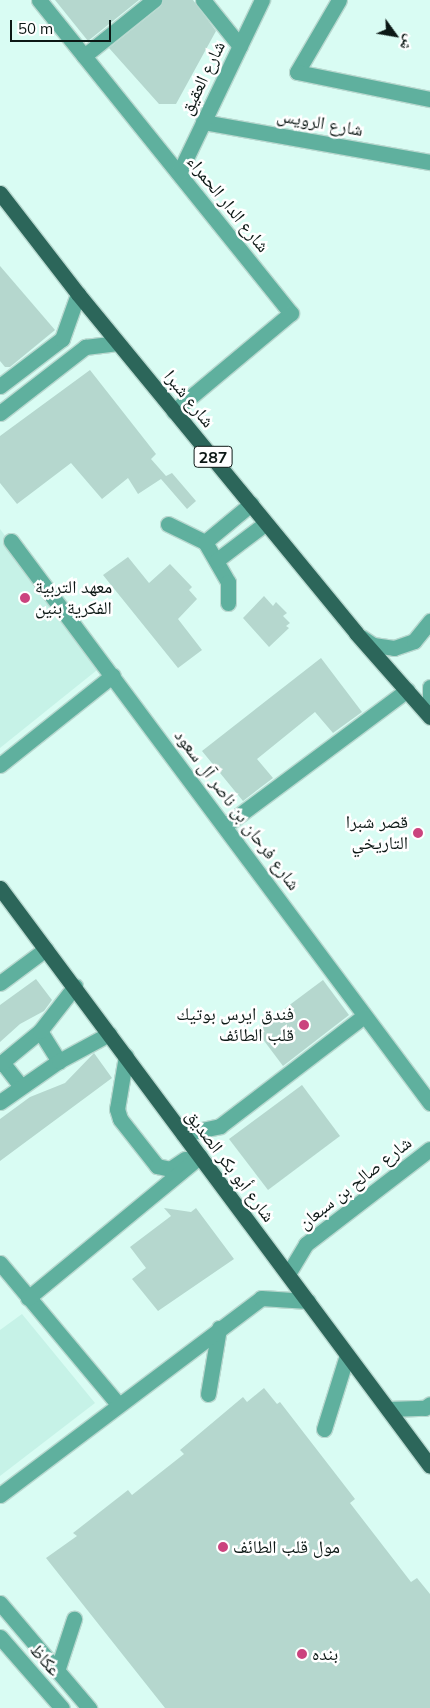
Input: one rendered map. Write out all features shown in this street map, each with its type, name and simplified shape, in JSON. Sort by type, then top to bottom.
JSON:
[{"type":"main road","name":"شارع شبرا","points":[[0,193],[118,343],[356,633],[430,718]]},
{"type":"main road","name":"شارع أبو بكر الصديق","points":[[0,889],[75,986],[430,1466]]},
{"type":"street","name":"شارع الدار الحمراء","points":[[39,0],[291,313],[174,411]]},
{"type":"street","points":[[84,56],[154,0]]},
{"type":"street","points":[[203,0],[240,46]]},
{"type":"street","name":"شارع العقيق","points":[[179,173],[262,0]]},
{"type":"street","points":[[339,0],[297,72],[430,100]]},
{"type":"street","name":"شارع الرويس","points":[[203,122],[430,162]]},
{"type":"street","points":[[3,378],[62,339],[78,294]]},
{"type":"street","points":[[0,413],[85,347],[118,343]]},
{"type":"street","points":[[205,542],[251,504]]},
{"type":"street","points":[[217,560],[266,522]]},
{"type":"street","points":[[168,524],[205,542],[228,582],[228,604]]},
{"type":"street","name":"شارع فرحان بن ناصر آل سعود","points":[[11,541],[226,825],[364,1016],[430,1103]]},
{"type":"street","points":[[356,633],[373,645],[394,648],[414,642],[430,621]]},
{"type":"street","points":[[0,765],[113,675]]},
{"type":"street","points":[[430,687],[430,701]]},
{"type":"street","points":[[226,825],[407,690]]},
{"type":"street","points":[[0,982],[46,949]]},
{"type":"street","points":[[21,1086],[1,1063],[40,1032],[75,986]]},
{"type":"street","points":[[183,1134],[220,1126],[364,1016]]},
{"type":"street","points":[[40,1032],[59,1061]]},
{"type":"street","points":[[0,1102],[59,1061],[109,1034]]},
{"type":"street","points":[[126,1056],[117,1109],[120,1118],[157,1166],[163,1169],[170,1169],[198,1153]]},
{"type":"street","name":"شارع صالح بن سبعان","points":[[288,1274],[306,1244],[430,1149]]},
{"type":"street","points":[[28,1298],[198,1153]]},
{"type":"street","points":[[0,1263],[118,1404]]},
{"type":"street","points":[[0,1495],[118,1404],[261,1298],[308,1301]]},
{"type":"street","points":[[208,1394],[219,1328]]},
{"type":"street","points":[[324,1429],[348,1355]]},
{"type":"street","points":[[388,1409],[425,1408],[430,1404]]},
{"type":"street","points":[[0,1603],[89,1708]]},
{"type":"street","points":[[57,1670],[74,1619]]},
{"type":"street","name":"عكاظ","points":[[0,1637],[62,1708]]},
{"type":"shaded area","name":"معهد التربية الفكرية بنين","points":[[0,529],[102,666],[0,748]]},
{"type":"shaded area","points":[[22,1314],[95,1403],[0,1476],[0,1330]]},
{"type":"building","points":[[55,0],[139,0],[88,41]]},
{"type":"building","points":[[163,0],[193,0],[216,31],[176,104],[159,104],[109,48],[160,7]]},
{"type":"building","points":[[0,266],[55,330],[10,367],[5,367],[0,361]]},
{"type":"building","points":[[90,370],[156,454],[151,459],[166,476],[172,473],[196,501],[187,509],[161,479],[138,494],[128,478],[102,499],[71,463],[17,504],[0,483],[0,436]]},
{"type":"building","points":[[128,557],[149,583],[170,564],[192,587],[189,590],[197,599],[178,619],[202,650],[178,668],[103,575]]},
{"type":"building","points":[[264,596],[273,606],[276,602],[287,613],[283,616],[290,623],[286,626],[289,628],[269,647],[243,618]]},
{"type":"building","points":[[321,658],[362,712],[333,733],[315,712],[257,759],[273,778],[243,801],[202,751]]},
{"type":"building","points":[[36,979],[52,1000],[44,1011],[20,1024],[0,1042],[0,1005]]},
{"type":"building","name":"فندق ايرس بوتيك قلب الطائف","points":[[323,980],[349,1015],[283,1066],[256,1030]]},
{"type":"building","points":[[94,1053],[112,1078],[0,1161],[0,1119],[30,1097],[65,1083]]},
{"type":"building","points":[[302,1085],[340,1136],[268,1190],[229,1139]]},
{"type":"building","points":[[164,1208],[191,1212],[196,1208],[234,1259],[158,1311],[132,1279],[146,1268],[130,1247],[171,1216]]},
{"type":"building","name":"مول قلب الطائف","points":[[264,1388],[277,1404],[280,1402],[355,1499],[350,1503],[411,1582],[417,1578],[430,1594],[430,1708],[165,1708],[46,1558],[77,1536],[73,1533],[128,1490],[132,1495],[184,1454],[180,1450],[243,1397],[247,1402]]},
{"type":"place","name":"معهد التربية الفكرية بنين","points":[[25,598]]},
{"type":"place","name":"قصر شبرا التاريخي","points":[[418,833]]},
{"type":"place","name":"فندق ايرس بوتيك قلب الطائف","points":[[304,1025]]},
{"type":"place","name":"مول قلب الطائف","points":[[223,1547]]},
{"type":"place","name":"بنده","points":[[302,1654]]}]
